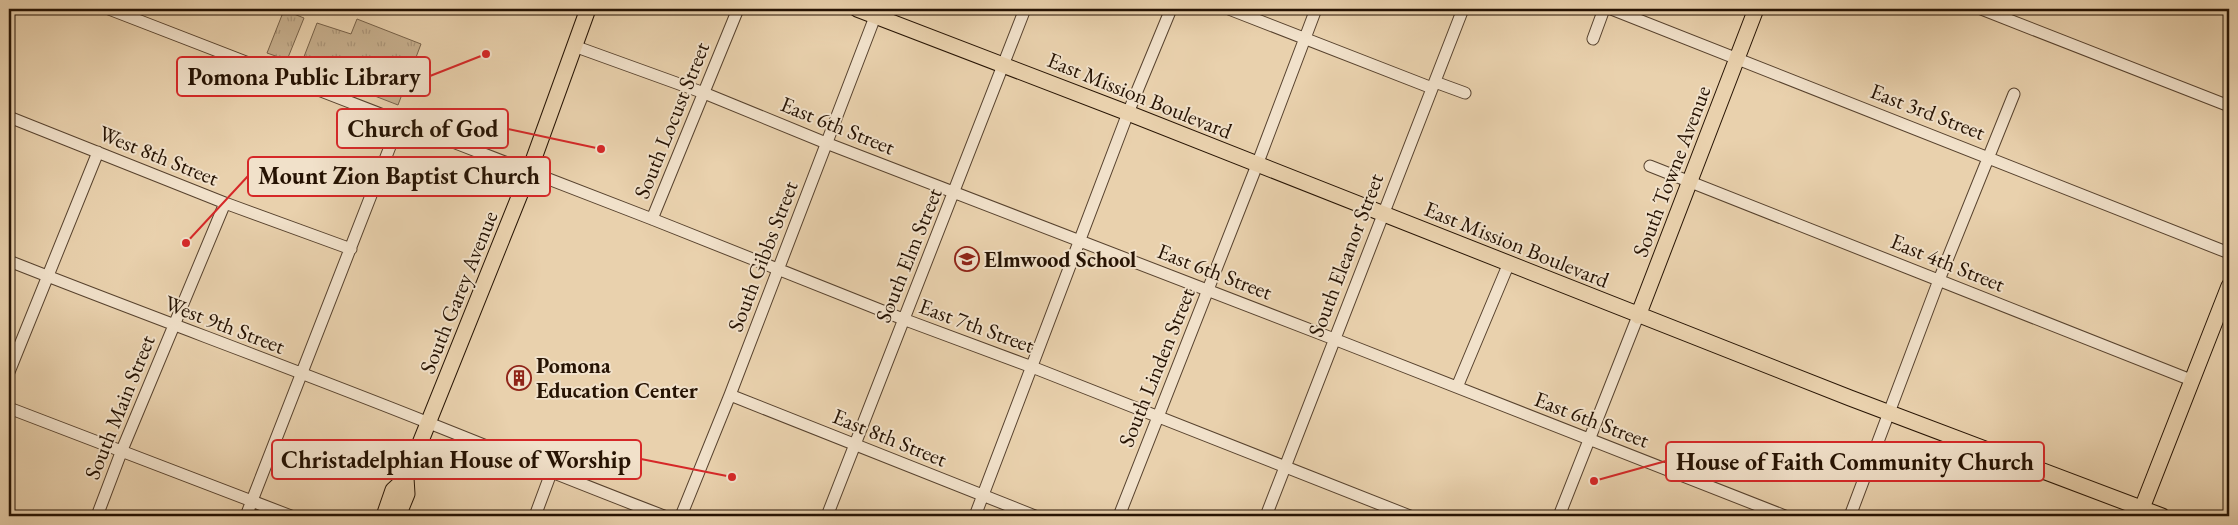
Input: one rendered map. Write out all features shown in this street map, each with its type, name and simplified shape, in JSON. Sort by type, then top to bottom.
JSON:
[{"type":"main road","name":"South Garey Avenue","points":[[398,516],[407,494],[406,478],[529,172],[588,9]]},
{"type":"main road","name":"East Mission Boulevard","points":[[857,9],[876,12],[1638,316],[2140,512],[2162,516]]},
{"type":"main road","name":"South Towne Avenue","points":[[1638,316],[1756,9]]},
{"type":"main road","points":[[2140,512],[2229,286]]},
{"type":"main road","name":"South Garey Avenue","points":[[384,516],[393,490],[406,478]]},
{"type":"street","name":"East 7th Street","points":[[109,9],[652,219],[903,319],[1032,367],[1409,516]]},
{"type":"street","name":"South Locust Street","points":[[652,219],[738,9]]},
{"type":"street","name":"South Elm Street","points":[[828,516],[854,444],[1026,9]]},
{"type":"street","points":[[975,516],[1128,113],[1171,9]]},
{"type":"street","points":[[1229,9],[1304,39],[1434,85],[1465,93]]},
{"type":"street","name":"South Linden Street","points":[[1119,516],[1258,165],[1316,9]]},
{"type":"street","name":"South Eleanor Street","points":[[1266,516],[1463,9]]},
{"type":"street","points":[[1592,39],[1604,9]]},
{"type":"street","name":"East 3rd Street","points":[[1611,9],[1989,156],[2229,253]]},
{"type":"street","points":[[1981,9],[2229,106]]},
{"type":"street","name":"South Gibbs Street","points":[[681,516],[730,394],[876,12]]},
{"type":"street","name":"East 6th Street","points":[[574,46],[704,92],[826,143],[1785,516]]},
{"type":"street","points":[[1850,516],[1939,280],[2014,94]]},
{"type":"street","name":"West 8th Street","points":[[9,117],[226,203],[351,248]]},
{"type":"street","points":[[246,516],[400,121]]},
{"type":"street","points":[[9,372],[98,152]]},
{"type":"street","name":"East 4th Street","points":[[1650,166],[2191,380]]},
{"type":"street","name":"South Main Street","points":[[97,516],[122,450],[226,203]]},
{"type":"street","name":"West 9th Street","points":[[9,261],[664,516]]},
{"type":"street","points":[[1457,388],[1509,263]]},
{"type":"street","name":"South Towne Avenue","points":[[1559,516],[1638,316]]},
{"type":"street","name":"East 8th Street","points":[[730,394],[1035,516]]},
{"type":"street","points":[[9,408],[292,516]]},
{"type":"street","points":[[535,516],[552,474]]},
{"type":"green space","points":[[284,10],[304,18],[287,60],[267,53]]},
{"type":"green space","points":[[357,19],[421,44],[398,105],[300,67],[317,23],[351,34]]},
{"type":"place","name":"Pomona Public Library","points":[[486,54]]},
{"type":"place","name":"Church of God","points":[[601,149]]},
{"type":"place","name":"Mount Zion Baptist Church","points":[[186,243]]},
{"type":"place","name":"Elmwood School","points":[[967,259]]},
{"type":"place","name":"Pomona Education Center","points":[[519,378]]},
{"type":"place","name":"Christadelphian House of Worship","points":[[732,477]]},
{"type":"place","name":"House of Faith Community Church","points":[[1594,481]]}]
